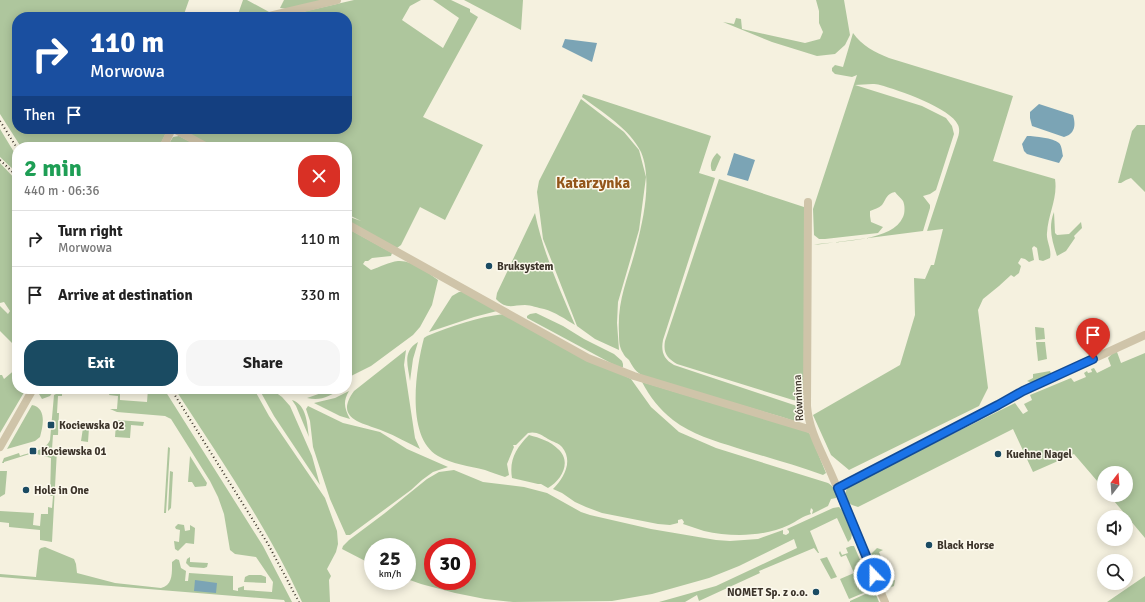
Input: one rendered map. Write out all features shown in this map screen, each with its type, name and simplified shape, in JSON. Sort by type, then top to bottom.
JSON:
[{"type":"street","points":[[286,12],[337,0]]},
{"type":"street","points":[[182,134],[198,142]]},
{"type":"street","name":"Równinna","points":[[808,202],[807,406],[812,430],[838,488],[885,602]]},
{"type":"street","points":[[352,227],[588,358],[634,376],[812,430]]},
{"type":"street","points":[[838,488],[1023,391],[1145,335]]},
{"type":"street","points":[[0,447],[30,394]]},
{"type":"green space","points":[[0,0],[189,0],[185,12],[12,12],[12,133],[0,114]]},
{"type":"green space","points":[[243,0],[247,0],[269,12],[239,12]]},
{"type":"green space","points":[[284,0],[324,0],[289,9],[280,8]]},
{"type":"green space","points":[[354,0],[421,0],[410,6],[402,20],[443,48],[459,18],[433,0],[451,0],[470,9],[470,12],[478,17],[423,117],[483,145],[445,220],[420,207],[401,245],[397,248],[352,224],[352,218],[361,221],[352,216],[352,142],[203,142],[189,134],[352,134],[352,12],[302,12]]},
{"type":"green space","points":[[464,0],[523,0],[521,30]]},
{"type":"green space","points":[[816,0],[844,0],[850,35],[845,45],[835,54],[817,56],[772,42],[723,22],[734,24],[736,18],[741,19],[742,29],[805,43],[820,39],[823,32],[819,23],[819,11]]},
{"type":"green space","points":[[853,33],[865,45],[889,58],[1013,96],[993,161],[1055,179],[1056,186],[1047,233],[1050,258],[1043,261],[1039,260],[1037,248],[1034,246],[1032,248],[1034,260],[1029,262],[1021,258],[1018,263],[1021,266],[1019,273],[1014,277],[1011,275],[983,299],[978,310],[988,388],[979,406],[849,470],[831,455],[813,415],[900,365],[915,315],[914,278],[925,279],[931,265],[934,265],[943,229],[927,231],[959,131],[958,125],[953,119],[935,106],[899,91],[874,84],[855,85],[922,106],[946,118],[952,126],[954,134],[936,190],[923,196],[930,205],[930,208],[923,231],[865,239],[889,231],[897,225],[903,217],[904,203],[895,192],[888,195],[881,206],[870,211],[871,222],[883,227],[878,233],[825,239],[819,239],[814,235],[813,209],[857,75],[852,77],[835,74],[832,71],[832,68],[835,65],[843,67]]},
{"type":"green space","points":[[583,94],[711,136],[699,173],[715,178],[663,340],[662,348],[667,360],[674,365],[797,406],[803,416],[801,421],[797,422],[648,378],[641,375],[624,355],[619,341],[620,309],[624,288],[640,233],[646,198],[646,174],[641,152],[630,136],[623,128],[582,97]]},
{"type":"green space","points":[[581,99],[624,132],[639,150],[646,177],[639,230],[618,302],[617,323],[619,350],[595,339],[577,326],[543,239],[537,192],[539,181]]},
{"type":"green space","points":[[1137,125],[1145,125],[1145,192],[1131,178],[1118,183],[1132,131]]},
{"type":"green space","points":[[0,129],[12,149],[12,168],[0,157]]},
{"type":"green space","points":[[13,134],[166,134],[162,142],[18,142]]},
{"type":"green space","points":[[179,136],[190,142],[170,142],[173,137]]},
{"type":"green space","points":[[717,153],[721,157],[715,171],[712,171],[712,162]]},
{"type":"green space","points":[[0,163],[12,176],[12,343],[0,331],[0,306],[8,314],[10,311],[4,302],[0,303]]},
{"type":"green space","points":[[719,179],[807,208],[804,399],[798,401],[793,400],[677,364],[666,355],[665,341]]},
{"type":"green space","points":[[1054,212],[1055,233],[1057,235],[1069,234],[1081,222],[1082,228],[1074,236],[1075,238],[1066,251],[1057,256],[1051,229]]},
{"type":"green space","points":[[535,213],[538,227],[557,284],[575,325],[548,310],[527,305],[507,306],[503,305],[496,299],[497,293]]},
{"type":"green space","points":[[352,231],[392,253],[391,256],[372,258],[365,261],[363,264],[371,270],[391,262],[404,261],[420,267],[438,280],[432,305],[420,327],[413,335],[371,366],[352,376]]},
{"type":"green space","points":[[459,292],[464,292],[497,311],[429,332],[452,296]]},
{"type":"green space","points":[[536,313],[614,354],[622,361],[623,367],[620,368],[527,318],[530,314]]},
{"type":"green space","points":[[504,314],[631,379],[651,407],[679,432],[716,448],[828,483],[835,489],[836,498],[831,499],[828,506],[812,514],[813,510],[811,508],[811,514],[789,525],[769,532],[747,535],[714,533],[683,524],[684,522],[682,519],[678,520],[678,523],[670,525],[658,524],[602,513],[575,502],[553,489],[566,470],[567,458],[562,447],[559,444],[536,433],[528,433],[516,445],[513,445],[514,447],[507,464],[509,475],[505,477],[443,459],[428,447],[421,434],[417,418],[416,384],[424,338],[436,332],[465,322]]},
{"type":"green space","points":[[1035,327],[1044,328],[1045,339],[1036,340]]},
{"type":"green space","points":[[418,342],[413,359],[410,381],[407,359],[410,350]]},
{"type":"green space","points":[[1036,342],[1045,342],[1047,359],[1038,361]]},
{"type":"green space","points":[[406,350],[404,365],[415,438],[420,449],[397,437],[354,419],[349,414],[347,408],[348,401],[354,391]]},
{"type":"green space","points":[[1114,352],[1117,352],[1121,363],[1145,353],[1145,538],[1133,524],[1133,510],[1122,510],[1115,502],[1133,502],[1133,466],[1097,466],[1097,481],[1074,454],[1033,472],[1013,429],[858,507],[846,501],[846,491],[852,484],[1015,403],[1023,414],[1028,411],[1024,404],[1032,400],[1030,395],[1071,378],[1074,382],[1086,377],[1084,373],[1087,371],[1088,373],[1092,372],[1091,369],[1094,368],[1097,373],[1111,366],[1108,358]]},
{"type":"green space","points":[[1050,371],[1051,373],[1032,383],[1027,381],[1033,378],[1033,374]]},
{"type":"green space","points":[[12,372],[12,394],[23,394],[0,433],[0,375],[2,375],[4,379]]},
{"type":"green space","points":[[642,382],[806,431],[810,434],[826,473],[823,475],[704,437],[680,425],[663,412]]},
{"type":"green space","points":[[39,394],[52,394],[50,396],[42,399]]},
{"type":"green space","points":[[62,394],[62,396],[58,396],[58,435],[53,435],[52,449],[57,450],[52,542],[40,540],[40,530],[9,527],[9,523],[0,522],[0,511],[34,513],[33,525],[40,526],[41,514],[48,514],[48,507],[52,508],[53,496],[50,496],[51,458],[33,453],[2,463],[4,458],[19,453],[20,456],[33,452],[45,447],[48,444],[50,440],[54,395]]},
{"type":"green space","points":[[120,394],[120,400],[147,402],[148,394],[167,394],[263,546],[292,602],[285,602],[284,600],[0,577],[0,574],[36,577],[39,550],[45,547],[74,559],[77,573],[115,583],[161,588],[170,581],[172,562],[176,559],[179,560],[181,568],[186,571],[185,581],[188,581],[189,573],[233,576],[233,590],[238,591],[238,588],[244,586],[244,590],[272,592],[273,582],[256,557],[235,554],[230,550],[224,514],[218,497],[210,481],[171,419],[165,416],[117,412],[110,409],[117,409],[118,396],[109,395]]},
{"type":"green space","points":[[178,394],[257,394],[269,416],[325,498],[337,531],[338,544],[336,552],[327,569],[331,576],[329,580],[330,602],[302,602],[274,547],[226,467]]},
{"type":"green space","points":[[262,394],[278,394],[290,406],[312,456],[320,485],[274,416]]},
{"type":"green space","points":[[319,394],[333,394],[317,399],[307,398]]},
{"type":"green space","points":[[343,394],[348,394],[345,405],[350,419],[340,416],[314,403],[335,398]]},
{"type":"green space","points":[[292,400],[297,402],[303,410],[307,421],[309,437],[296,406]]},
{"type":"green space","points":[[32,405],[40,410],[43,418],[40,437],[35,441],[7,449]]},
{"type":"green space","points":[[308,406],[343,423],[380,432],[407,449],[448,467],[433,472],[350,535],[346,535],[330,499],[313,447],[310,421],[306,409]]},
{"type":"green space","points":[[118,420],[144,422],[143,426],[131,425],[130,438],[115,437],[116,423]]},
{"type":"green space","points":[[85,425],[89,428],[88,442],[81,441],[83,428]]},
{"type":"green space","points":[[529,435],[552,444],[562,454],[564,459],[564,470],[553,485],[548,488],[541,484],[512,478],[511,472],[514,455]]},
{"type":"green space","points":[[168,447],[170,448],[166,513],[164,513]]},
{"type":"green space","points":[[190,456],[207,483],[206,486],[195,487],[192,482],[188,482]]},
{"type":"green space","points":[[454,470],[483,482],[524,487],[547,493],[581,512],[590,515],[651,529],[730,541],[758,539],[783,530],[783,534],[786,535],[789,533],[787,529],[833,508],[839,507],[842,510],[852,534],[851,539],[848,542],[837,518],[810,531],[819,553],[814,548],[759,571],[760,573],[699,601],[697,595],[685,602],[659,602],[716,586],[797,548],[794,539],[739,566],[709,578],[652,594],[612,601],[513,602],[485,599],[444,590],[476,590],[476,538],[424,538],[424,585],[416,582],[416,538],[364,538],[364,560],[342,549],[349,540],[427,479],[439,472]]},
{"type":"green space","points":[[0,471],[7,471],[5,494],[0,497]]},
{"type":"green space","points":[[170,471],[173,472],[171,508],[168,511]]},
{"type":"green space","points":[[178,524],[184,525],[185,531],[190,530],[190,525],[195,528],[194,544],[186,543],[178,551],[175,549],[174,541],[179,542],[180,530],[176,529],[175,527]]},
{"type":"green space","points":[[854,546],[873,589],[849,599],[840,579],[854,573],[846,555],[841,557],[839,553],[840,551],[842,555],[848,553],[846,548]]},
{"type":"green space","points":[[877,548],[883,550],[879,552],[891,581],[895,580],[894,586],[887,589],[871,554]]},
{"type":"green space","points":[[190,557],[190,562],[208,563],[207,567],[190,567],[186,563],[187,559]]},
{"type":"green space","points":[[827,557],[837,577],[831,579],[820,559]]},
{"type":"green space","points":[[249,575],[261,575],[266,577],[266,583],[244,582],[245,577]]},
{"type":"green space","points":[[1145,576],[1145,602],[1107,602],[1125,590],[1133,590],[1133,584]]},
{"type":"green space","points":[[874,590],[879,602],[850,602],[850,601]]},
{"type":"water","points":[[565,39],[597,43],[592,62],[562,47]]},
{"type":"water","points":[[1039,104],[1073,115],[1074,129],[1068,136],[1064,137],[1032,126],[1030,112]]},
{"type":"water","points":[[1027,136],[1039,137],[1059,143],[1063,156],[1059,163],[1027,154],[1024,151],[1022,144]]},
{"type":"water","points":[[734,153],[755,160],[748,181],[727,175]]},
{"type":"water","points":[[195,580],[217,583],[216,593],[194,591]]},
{"type":"railway","points":[[0,121],[13,142]]},
{"type":"railway","points":[[0,160],[12,171]]},
{"type":"railway","points":[[174,394],[268,544],[299,602]]},
{"type":"place","name":"Bruksystem","points":[[489,266]]},
{"type":"place","name":"Kociewska 02","points":[[51,425]]},
{"type":"place","name":"Kociewska 01","points":[[33,451]]},
{"type":"place","name":"Kuehne Nagel","points":[[998,454]]},
{"type":"place","name":"Hole in One","points":[[26,490]]},
{"type":"place","name":"Black Horse","points":[[929,545]]},
{"type":"place","name":"NOMET Sp. z o.o.","points":[[816,592]]},
{"type":"district","name":"Katarzynka","points":[[593,183]]},
{"type":"route","points":[[874,575],[859,538],[844,507],[838,488],[1023,391],[1093,359]]}]
